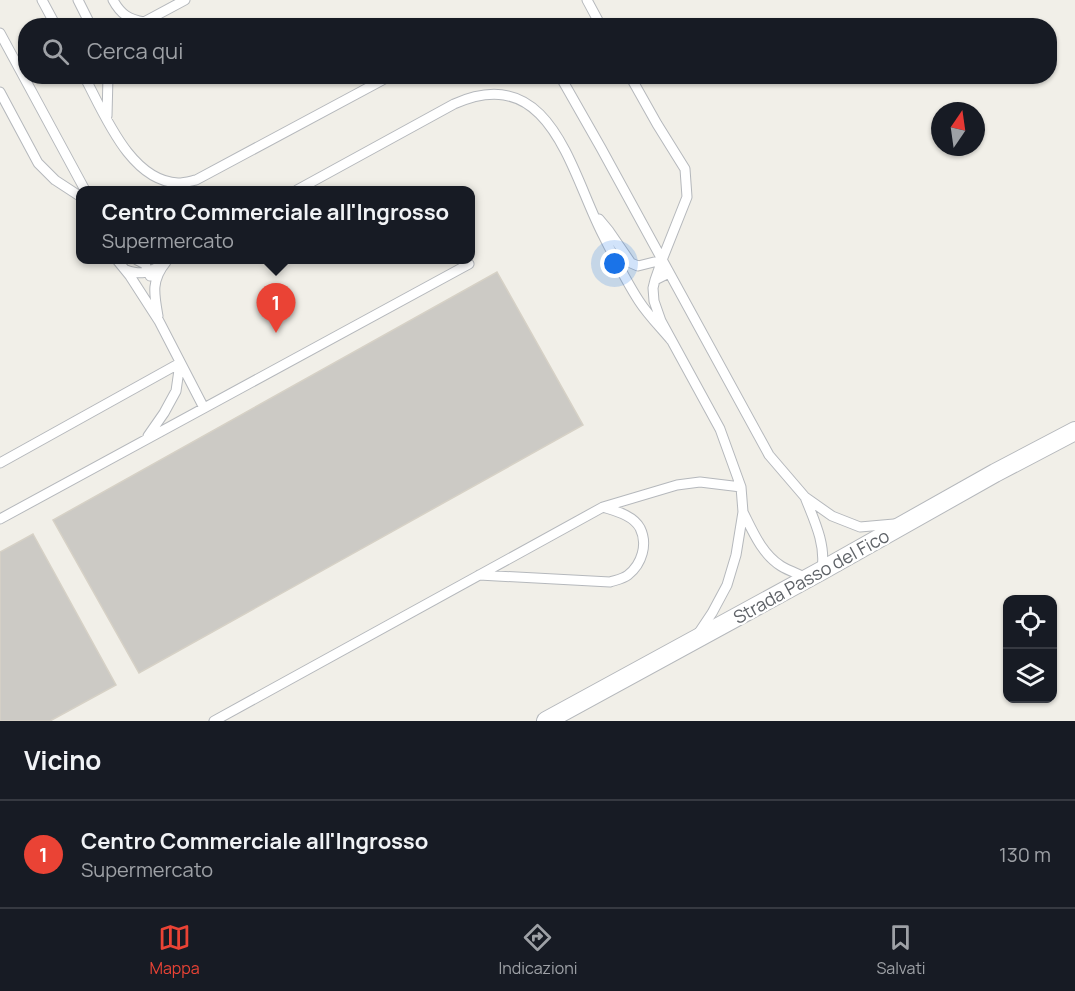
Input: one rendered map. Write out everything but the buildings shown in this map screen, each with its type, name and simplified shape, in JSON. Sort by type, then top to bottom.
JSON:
[{"type":"street","name":"Strada Passo del Fico","points":[[546,721],[1075,431]]},
{"type":"lane","points":[[42,0],[52,18]]},
{"type":"lane","points":[[78,0],[87,18]]},
{"type":"lane","points":[[113,0],[128,18]]},
{"type":"lane","points":[[151,18],[185,0]]},
{"type":"lane","points":[[587,0],[597,18]]},
{"type":"lane","points":[[0,33],[18,66]]},
{"type":"lane","points":[[28,84],[83,186]]},
{"type":"lane","points":[[88,84],[123,148],[142,169],[160,179],[178,183],[196,180],[375,84]]},
{"type":"lane","points":[[107,118],[108,84]]},
{"type":"lane","points":[[565,84],[769,455],[805,497],[832,516],[860,527],[912,521]]},
{"type":"lane","points":[[634,84],[685,169],[687,196],[653,288],[654,301],[661,321],[720,429],[741,487],[743,512],[736,555],[727,585],[712,614],[693,640]]},
{"type":"lane","points":[[0,92],[38,163],[55,180],[76,194]]},
{"type":"lane","points":[[304,186],[469,98],[483,94],[504,95],[521,100],[537,111],[551,126],[572,163],[603,235],[640,303],[671,340]]},
{"type":"lane","points":[[592,210],[631,263],[638,266],[662,260]]},
{"type":"lane","points":[[120,264],[159,321],[204,408]]},
{"type":"lane","points":[[145,264],[149,272],[159,321]]},
{"type":"lane","points":[[124,270],[144,274],[164,264]]},
{"type":"lane","points":[[154,293],[159,270],[166,264]]},
{"type":"lane","points":[[0,519],[469,264]]},
{"type":"lane","points":[[656,280],[669,273]]},
{"type":"lane","points":[[145,440],[176,391],[180,363]]},
{"type":"lane","points":[[0,463],[180,363]]},
{"type":"lane","points":[[214,721],[603,507],[677,485],[700,482],[741,487]]},
{"type":"lane","points":[[743,512],[756,538],[770,557],[782,567],[814,575],[824,556],[817,528],[805,497]]},
{"type":"lane","points":[[479,575],[610,582],[627,576],[639,563],[644,545],[639,527],[627,516],[603,507]]},
{"type":"place","name":"Centro Commerciale all'Ingrosso","points":[[276,333]]}]
